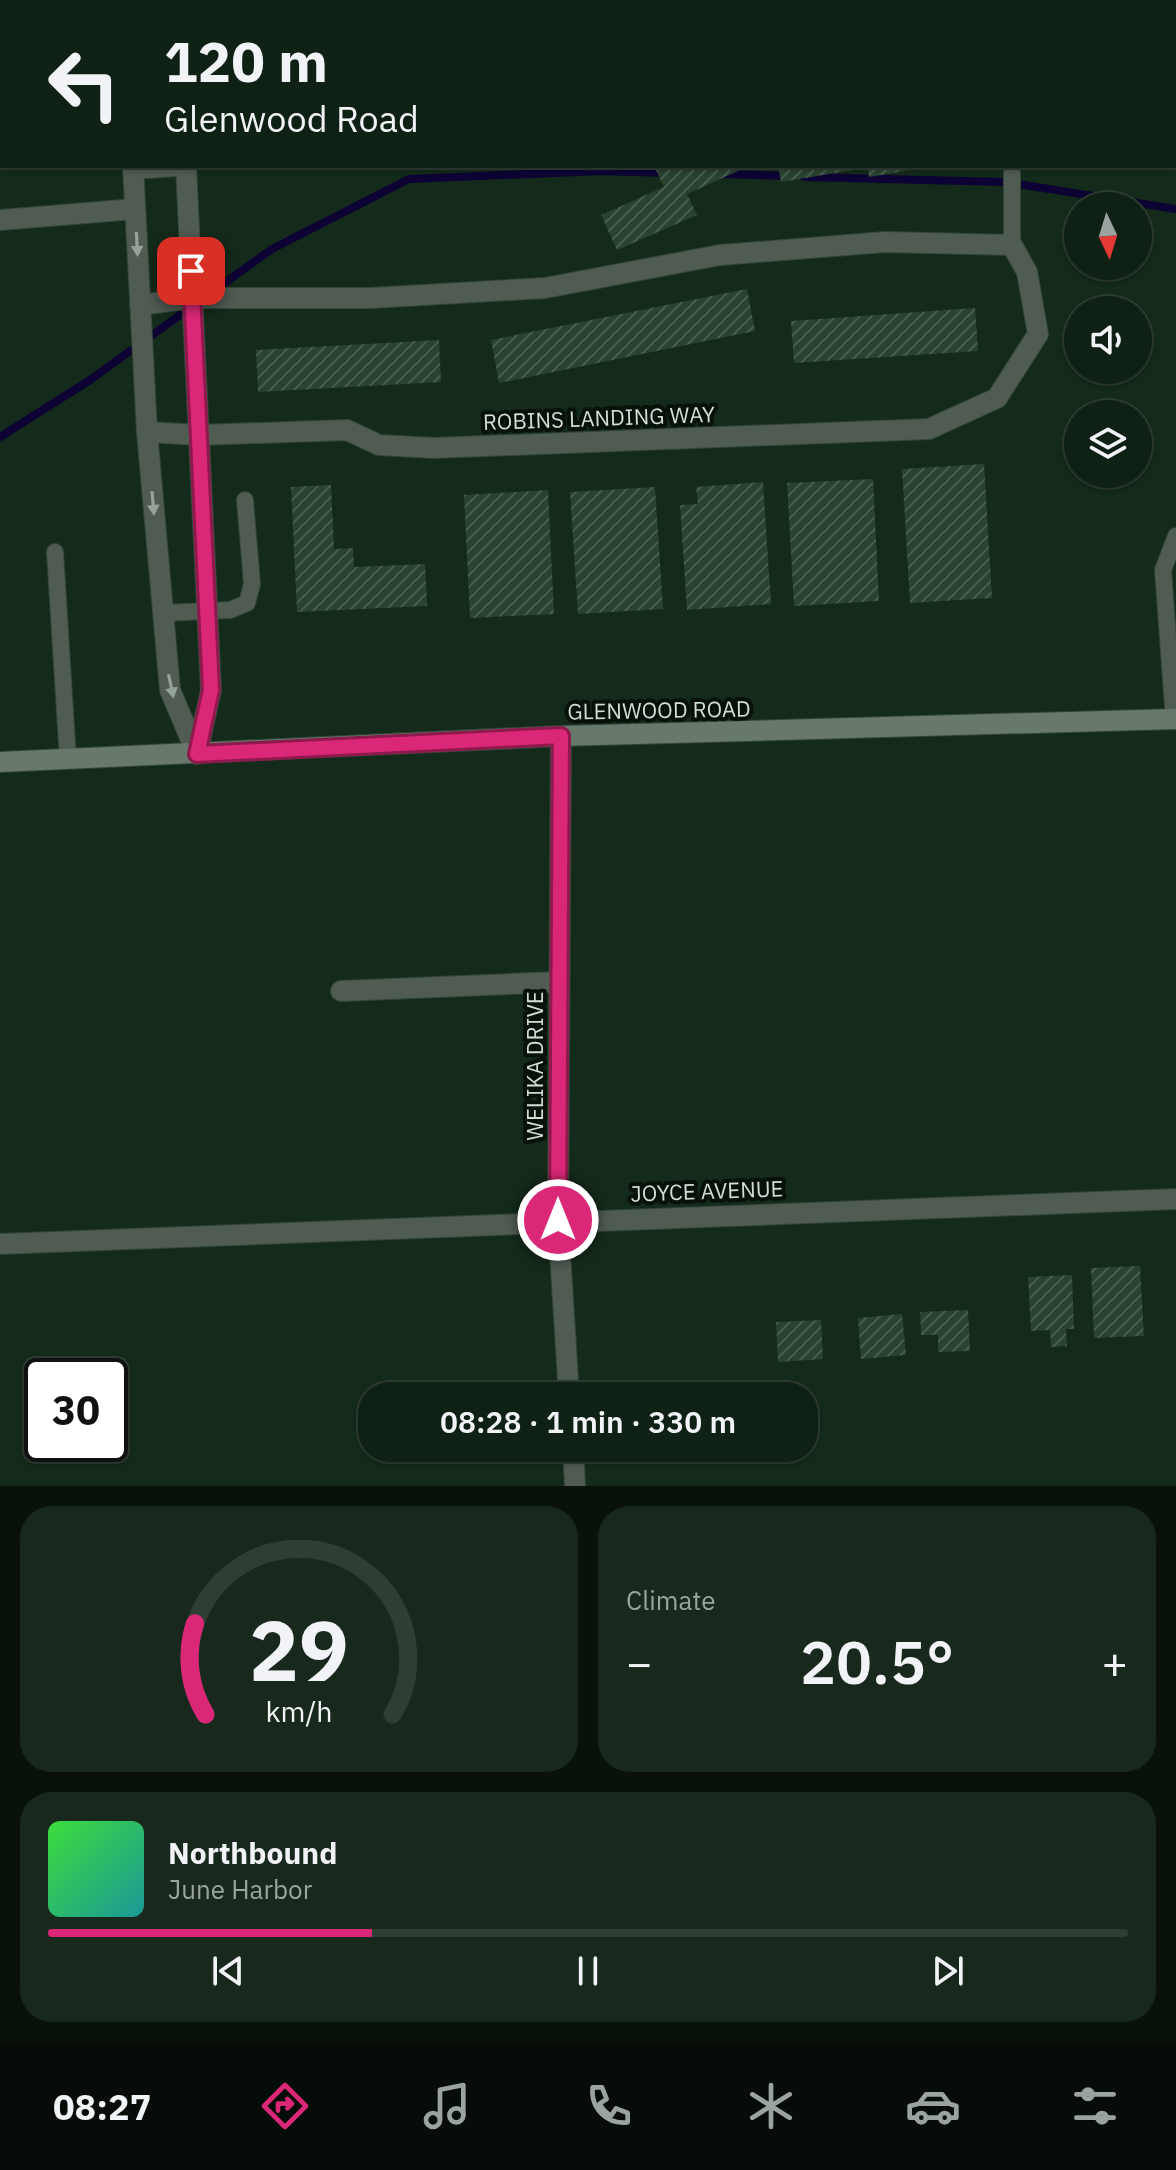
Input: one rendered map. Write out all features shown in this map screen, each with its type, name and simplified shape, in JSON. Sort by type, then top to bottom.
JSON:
[{"type":"main road","name":"GLENWOOD ROAD","points":[[0,762],[561,736],[1175,720]]},
{"type":"street","points":[[133,168],[147,432],[170,690],[197,754]]},
{"type":"street","points":[[186,168],[211,690],[197,754]]},
{"type":"street","points":[[0,220],[135,209]]},
{"type":"street","points":[[140,305],[192,298],[371,298],[545,288],[720,255],[885,242],[1012,245]]},
{"type":"street","name":"ROBINS LANDING WAY","points":[[147,432],[199,435],[347,430],[379,445],[434,448],[929,429],[997,398],[1038,334],[1027,272],[1012,245]]},
{"type":"street","name":"WELIKA DRIVE","points":[[561,736],[558,1220],[568,1382]]},
{"type":"street","points":[[341,991],[559,982]]},
{"type":"street","name":"JOYCE AVENUE","points":[[0,1244],[558,1220],[1176,1199]]},
{"type":"street","points":[[574,1462],[575,1486]]},
{"type":"lane","points":[[1012,168],[1012,245]]},
{"type":"lane","points":[[163,613],[207,612],[247,603],[252,584],[245,500]]},
{"type":"lane","points":[[1175,720],[1163,570],[1176,536]]},
{"type":"lane","points":[[55,552],[68,760]]},
{"type":"building","points":[[655,168],[745,168],[687,194],[697,215],[617,250],[601,215],[664,187]]},
{"type":"building","points":[[778,168],[865,168],[781,182]]},
{"type":"building","points":[[867,168],[923,168],[869,177]]},
{"type":"building","points":[[747,289],[755,331],[499,383],[491,340]]},
{"type":"building","points":[[975,308],[978,351],[794,363],[791,321]]},
{"type":"building","points":[[439,340],[441,382],[258,392],[256,350]]},
{"type":"building","points":[[984,464],[992,598],[910,603],[902,469]]},
{"type":"building","points":[[873,479],[879,601],[794,606],[787,483]]},
{"type":"building","points":[[763,482],[771,604],[687,610],[680,505],[698,504],[696,487]]},
{"type":"building","points":[[331,485],[334,549],[353,548],[354,567],[425,564],[427,606],[297,612],[291,487]]},
{"type":"building","points":[[655,487],[663,609],[578,614],[570,492]]},
{"type":"building","points":[[548,490],[554,614],[470,618],[464,495]]},
{"type":"building","points":[[1140,1266],[1144,1336],[1094,1338],[1091,1268]]},
{"type":"building","points":[[1072,1275],[1074,1329],[1066,1329],[1067,1346],[1051,1347],[1050,1330],[1031,1331],[1028,1277]]},
{"type":"building","points":[[968,1310],[970,1351],[938,1352],[938,1335],[921,1335],[920,1312]]},
{"type":"building","points":[[902,1314],[906,1355],[861,1359],[858,1318]]},
{"type":"building","points":[[821,1320],[823,1359],[778,1362],[776,1322]]},
{"type":"waterway","points":[[212,292],[272,249],[409,179],[601,171],[667,173]]},
{"type":"waterway","points":[[720,174],[791,176]]},
{"type":"waterway","points":[[804,177],[1005,182],[1176,209]]},
{"type":"waterway","points":[[0,437],[90,380],[191,307]]},
{"type":"route","points":[[191,271],[211,690],[197,754],[561,736],[558,1220]]}]
